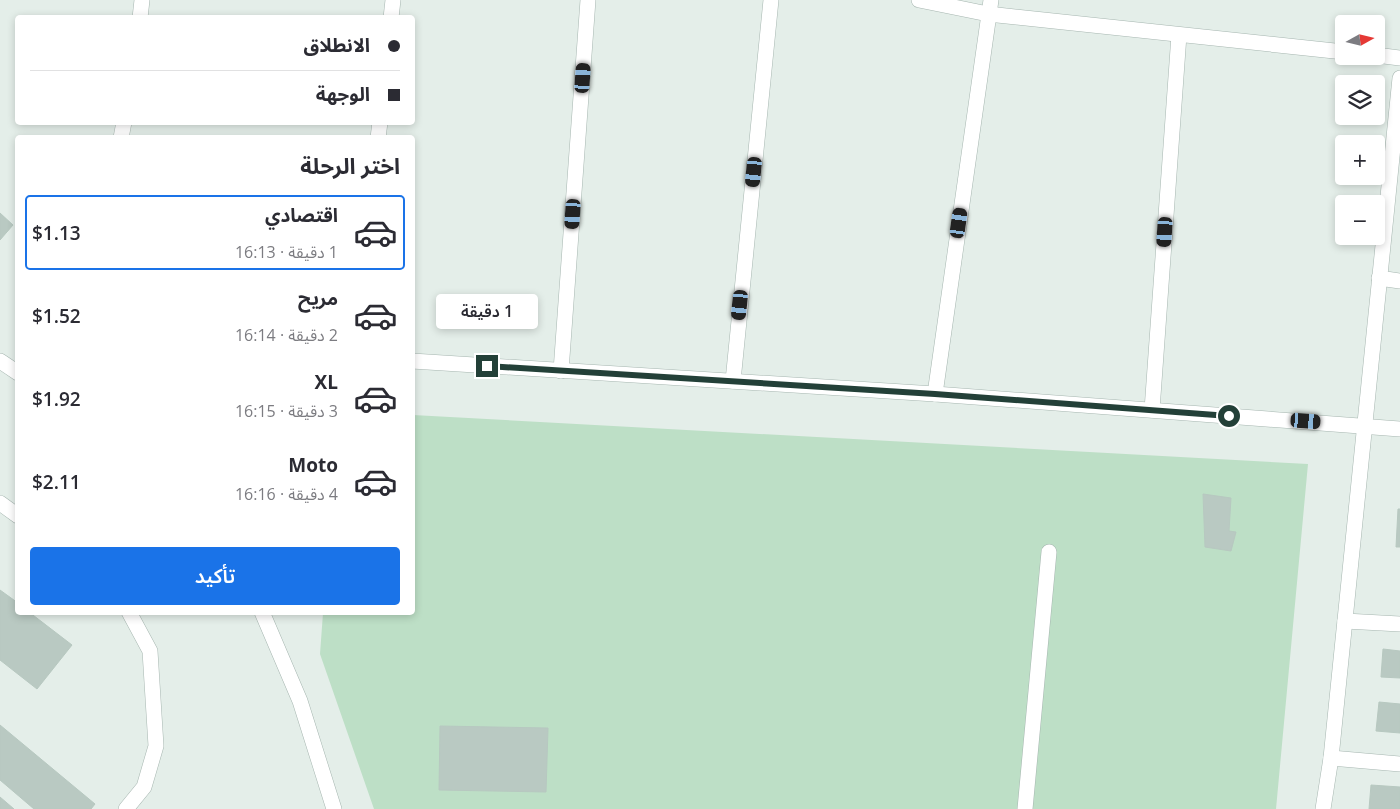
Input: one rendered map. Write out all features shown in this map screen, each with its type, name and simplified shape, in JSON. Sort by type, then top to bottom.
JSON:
[{"type":"street","points":[[140,15],[142,0]]},
{"type":"street","points":[[391,15],[393,0]]},
{"type":"street","points":[[561,370],[588,0]]},
{"type":"street","points":[[733,382],[771,0]]},
{"type":"street","points":[[919,0],[989,7],[1179,35],[1335,51]]},
{"type":"street","points":[[935,394],[989,7]]},
{"type":"street","points":[[1152,410],[1179,35]]},
{"type":"street","points":[[1385,57],[1400,58]]},
{"type":"street","points":[[1322,809],[1331,758],[1379,278],[1397,144],[1400,78]]},
{"type":"street","points":[[1379,278],[1400,281]]},
{"type":"street","points":[[415,361],[935,394],[1400,429]]},
{"type":"street","points":[[0,503],[15,514]]},
{"type":"street","points":[[1024,809],[1048,552]]},
{"type":"street","points":[[126,809],[144,787],[156,746],[150,650],[131,615]]},
{"type":"street","points":[[263,615],[300,701],[334,809]]},
{"type":"street","points":[[1345,621],[1400,624]]},
{"type":"street","points":[[1331,758],[1400,764]]},
{"type":"green space","points":[[415,415],[1308,464],[1276,809],[374,809],[320,654],[323,615],[415,615]]},
{"type":"building","points":[[0,213],[13,225],[0,240]]},
{"type":"building","points":[[1203,494],[1231,498],[1229,531],[1236,532],[1231,551],[1205,547]]},
{"type":"building","points":[[1398,509],[1400,509],[1400,547],[1396,547]]},
{"type":"building","points":[[0,590],[15,601],[15,615],[33,615],[72,645],[37,689],[0,660]]},
{"type":"building","points":[[1383,649],[1400,651],[1400,678],[1381,677]]},
{"type":"building","points":[[1379,702],[1400,704],[1400,733],[1376,731]]},
{"type":"building","points":[[0,725],[95,804],[91,809],[34,809],[0,780]]},
{"type":"building","points":[[440,726],[548,728],[546,792],[439,790]]},
{"type":"building","points":[[1371,785],[1400,787],[1400,809],[1369,809]]},
{"type":"building","points":[[0,797],[14,809],[0,809]]},
{"type":"route","points":[[487,366],[935,394],[1229,416]]}]
